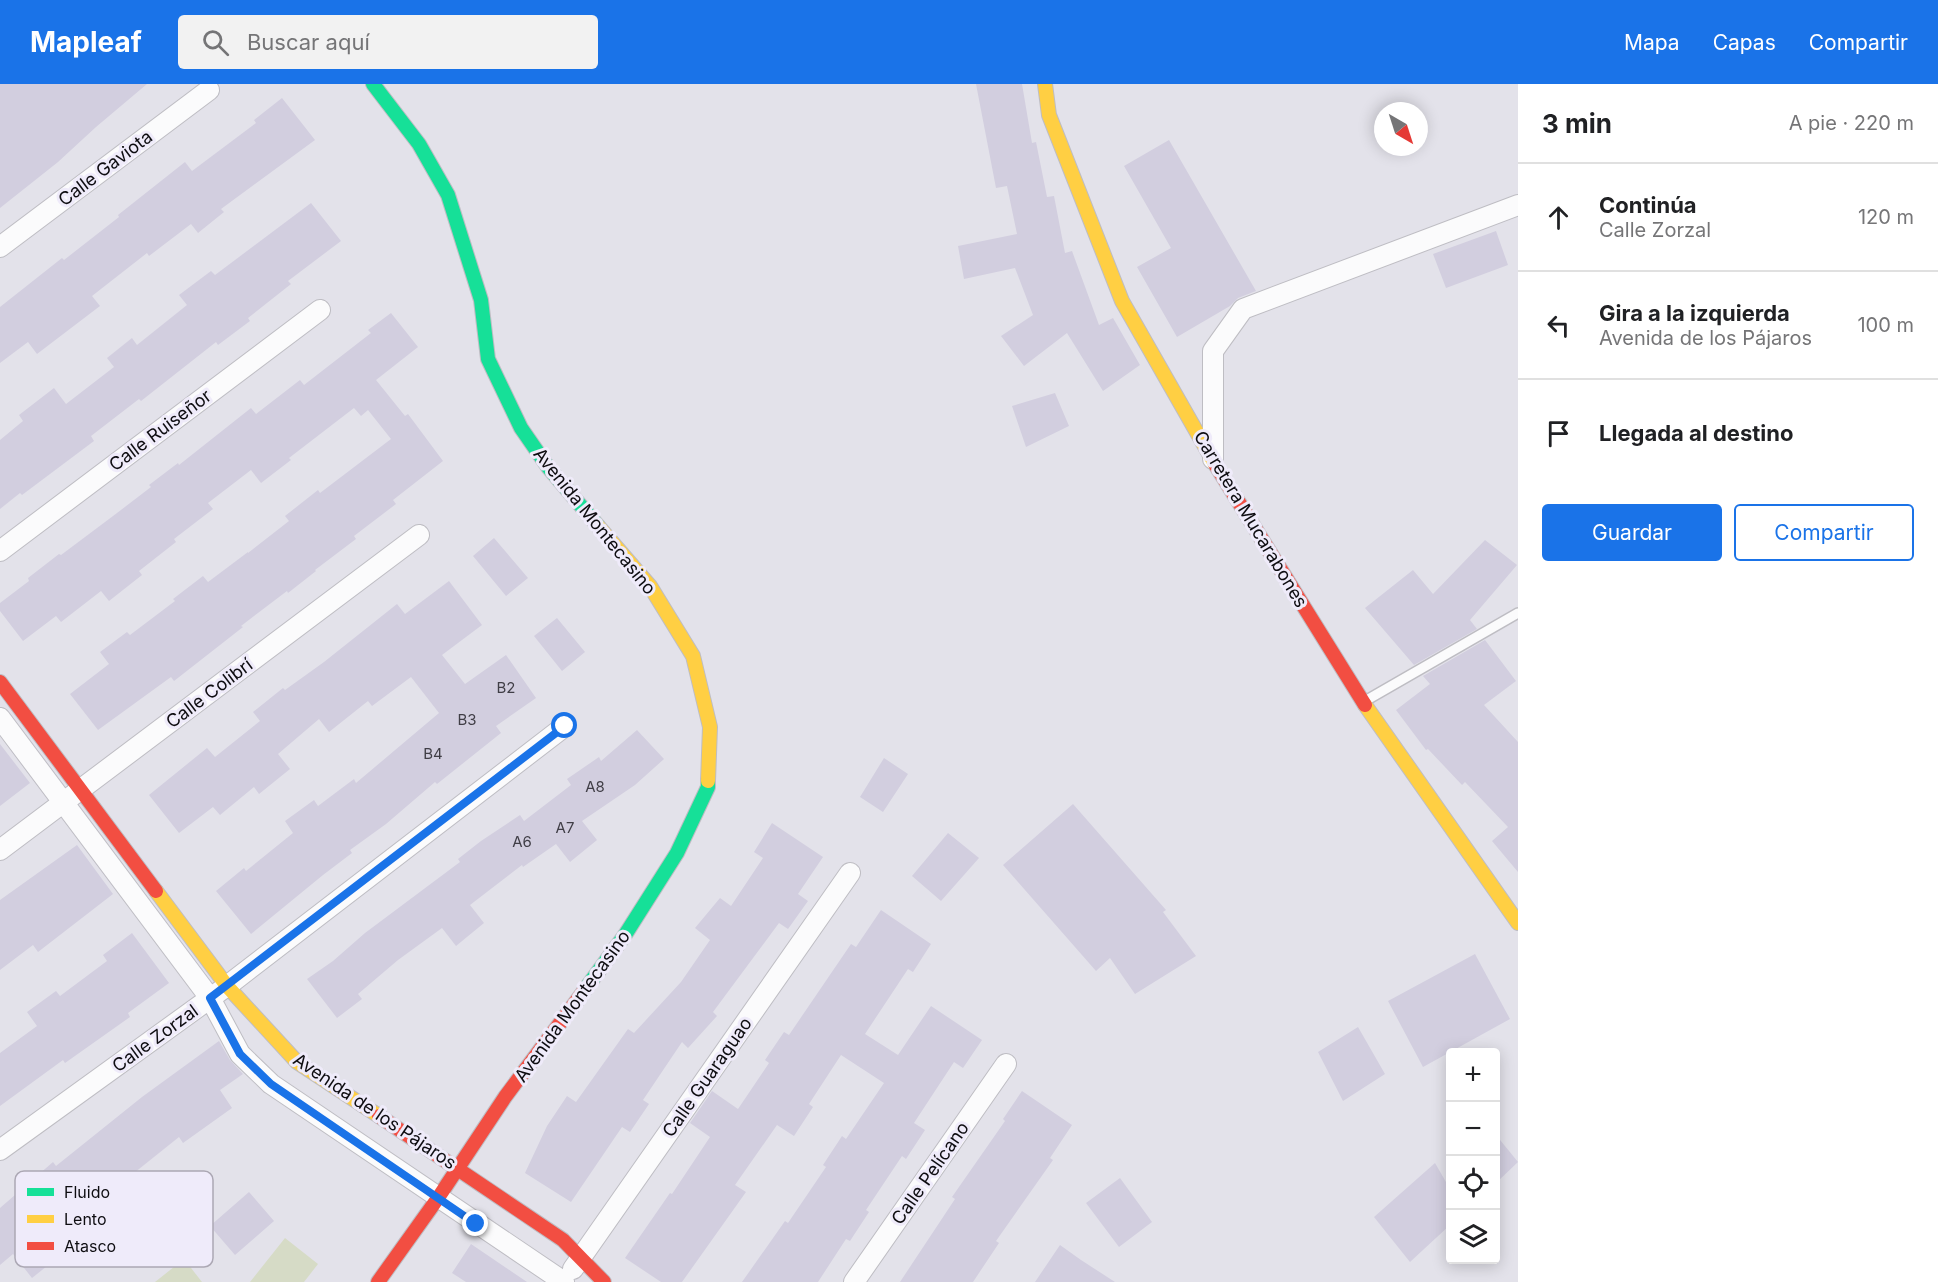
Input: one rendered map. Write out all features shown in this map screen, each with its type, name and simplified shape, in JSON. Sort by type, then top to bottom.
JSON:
[{"type":"street","name":"Avenida Montecasino","points":[[373,84],[419,144],[448,195],[481,300],[488,359],[521,428],[548,467],[650,586],[693,656],[710,727],[708,787],[677,853],[625,935],[505,1098],[378,1282]]},
{"type":"street","name":"Carretera Mucarabones","points":[[1045,84],[1049,115],[1122,302],[1213,460],[1363,702],[1518,923]]},
{"type":"street","name":"Calle Gaviota","points":[[0,247],[209,90]]},
{"type":"street","points":[[1213,460],[1213,351],[1243,309],[1518,205]]},
{"type":"street","name":"Calle Ruiseñor","points":[[0,551],[320,310]]},
{"type":"street","name":"Calle Colibrí","points":[[0,850],[419,535]]},
{"type":"street","name":"Avenida de los Pájaros","points":[[0,682],[227,986],[297,1062],[458,1167],[563,1240],[604,1282]]},
{"type":"street","name":"Avenida de los Pájaros","points":[[0,718],[210,998],[240,1054],[271,1084],[565,1282]]},
{"type":"street","name":"Calle Zorzal","points":[[0,1150],[227,986],[565,726]]},
{"type":"street","name":"Calle Guaraguao","points":[[565,1282],[850,873]]},
{"type":"street","name":"Calle Pelícano","points":[[854,1282],[1006,1064]]},
{"type":"lane","points":[[1363,702],[1518,613]]},
{"type":"green space","points":[[285,1238],[318,1264],[304,1282],[250,1282]]},
{"type":"green space","points":[[174,1267],[190,1267],[202,1282],[155,1282]]},
{"type":"building","points":[[0,84],[147,84],[58,162],[0,208]]},
{"type":"building","points":[[976,84],[1022,84],[1032,143],[1036,142],[1047,197],[1054,196],[1065,253],[1072,251],[1099,325],[1113,318],[1140,365],[1103,391],[1067,333],[1024,366],[1001,336],[1033,315],[1015,268],[964,279],[958,246],[1017,234],[1007,186],[996,188]]},
{"type":"building","points":[[282,98],[315,140],[221,209],[224,212],[198,233],[191,224],[149,256],[147,253],[92,296],[100,306],[37,354],[28,342],[0,363],[0,307],[119,217],[118,215],[185,162],[192,171],[256,123],[254,120]]},
{"type":"building","points":[[1169,140],[1256,291],[1238,298],[1230,306],[1177,337],[1137,267],[1171,248],[1124,166]]},
{"type":"building","points":[[311,203],[341,241],[288,281],[291,284],[248,318],[250,321],[218,345],[216,342],[141,401],[139,399],[91,436],[94,441],[0,509],[0,440],[23,421],[19,415],[54,388],[66,404],[114,367],[107,358],[132,338],[137,345],[187,305],[179,295],[211,271],[215,275]]},
{"type":"building","points":[[1496,231],[1508,265],[1446,288],[1433,254]]},
{"type":"building","points":[[391,313],[418,347],[376,380],[405,416],[408,414],[443,461],[393,500],[396,504],[354,536],[356,539],[288,593],[287,591],[241,626],[243,627],[174,681],[171,677],[98,730],[70,694],[109,664],[100,652],[127,632],[130,635],[175,601],[173,599],[203,576],[208,582],[248,553],[289,521],[285,516],[318,490],[320,493],[391,439],[368,410],[361,416],[354,408],[289,458],[291,460],[261,483],[251,470],[208,503],[213,509],[174,539],[176,542],[139,571],[142,575],[109,601],[101,591],[61,622],[56,616],[23,641],[0,611],[0,603],[29,581],[28,578],[117,513],[151,487],[149,485],[178,463],[179,465],[251,408],[256,414],[300,380],[304,385],[371,333],[368,330]]},
{"type":"building","points":[[1055,393],[1069,426],[1026,447],[1012,406]]},
{"type":"building","points":[[494,538],[528,578],[506,596],[473,556]]},
{"type":"building","points":[[1485,540],[1517,565],[1470,620],[1477,629],[1414,665],[1365,608],[1413,570],[1433,594]]},
{"type":"building","points":[[449,581],[482,625],[442,655],[465,684],[506,655],[536,698],[496,726],[501,733],[350,850],[352,853],[251,934],[216,891],[244,868],[246,871],[293,833],[285,821],[314,800],[318,806],[354,779],[356,783],[439,713],[411,677],[372,706],[368,701],[329,732],[319,719],[278,754],[290,769],[259,794],[254,787],[220,815],[213,807],[179,833],[149,795],[207,748],[215,757],[260,721],[253,712],[283,688],[285,690],[324,662],[397,604],[405,614]]},
{"type":"building","points":[[557,618],[585,652],[562,671],[534,636]]},
{"type":"building","points":[[1485,640],[1516,681],[1484,705],[1518,742],[1518,872],[1492,841],[1508,827],[1465,782],[1462,785],[1428,749],[1426,750],[1396,710],[1430,684],[1423,676]]},
{"type":"building","points":[[637,730],[664,759],[635,785],[582,821],[597,840],[570,862],[556,844],[523,867],[522,865],[470,905],[484,923],[456,946],[442,928],[398,960],[358,994],[362,999],[337,1018],[307,979],[460,862],[458,859],[481,841],[520,815],[524,821],[571,785],[567,779],[599,757],[601,761]]},
{"type":"building","points":[[0,744],[30,783],[0,806]]},
{"type":"building","points":[[884,758],[908,774],[883,812],[860,797]]},
{"type":"building","points":[[1073,804],[1166,910],[1163,912],[1196,956],[1135,994],[1110,958],[1096,971],[1003,865]]},
{"type":"building","points":[[772,823],[823,857],[798,894],[808,901],[788,929],[779,923],[713,1012],[717,1016],[688,1048],[682,1042],[643,1100],[649,1104],[630,1132],[622,1127],[571,1202],[525,1173],[547,1126],[567,1096],[576,1102],[628,1029],[634,1033],[681,982],[710,940],[695,928],[720,898],[731,906],[763,858],[754,852]]},
{"type":"building","points":[[948,833],[979,858],[941,901],[912,876]]},
{"type":"building","points":[[77,845],[113,894],[38,952],[33,945],[0,970],[0,900]]},
{"type":"building","points":[[881,910],[931,944],[913,972],[908,969],[865,1034],[898,1055],[931,1006],[982,1040],[963,1068],[954,1062],[914,1123],[925,1130],[906,1159],[902,1156],[866,1210],[869,1212],[850,1241],[846,1239],[818,1282],[742,1282],[785,1221],[788,1223],[826,1167],[823,1165],[842,1136],[846,1139],[884,1083],[841,1055],[809,1104],[813,1107],[794,1136],[777,1125],[735,1185],[746,1192],[682,1282],[661,1282],[625,1258],[710,1137],[690,1123],[712,1091],[738,1109],[769,1063],[765,1060],[784,1032],[789,1035],[851,944],[856,947]]},
{"type":"building","points":[[132,933],[169,983],[128,1013],[130,1017],[65,1063],[63,1060],[0,1106],[0,1053],[37,1026],[27,1012],[56,991],[60,996],[107,961],[103,955]]},
{"type":"building","points":[[1475,954],[1510,1019],[1457,1048],[1446,1048],[1446,1054],[1423,1067],[1388,1001]]},
{"type":"building","points":[[1358,1027],[1385,1074],[1343,1101],[1318,1052]]},
{"type":"building","points":[[219,1041],[230,1060],[243,1074],[220,1090],[232,1108],[183,1143],[179,1137],[136,1171],[43,1171],[53,1162],[56,1166],[142,1097]]},
{"type":"building","points":[[1022,1091],[1072,1125],[1050,1158],[1053,1160],[996,1241],[999,1243],[973,1282],[900,1282],[955,1199],[952,1197],[1005,1121],[1003,1119]]},
{"type":"building","points":[[1500,1140],[1518,1162],[1500,1179]]},
{"type":"building","points":[[1435,1163],[1446,1182],[1446,1229],[1410,1262],[1374,1217]]},
{"type":"building","points":[[1120,1178],[1152,1222],[1119,1247],[1086,1203]]},
{"type":"building","points":[[249,1192],[274,1221],[235,1255],[213,1229],[213,1223]]},
{"type":"building","points":[[15,1195],[15,1257],[13,1254],[0,1265],[0,1208]]},
{"type":"building","points":[[471,1244],[527,1282],[466,1282],[452,1273]]},
{"type":"building","points":[[1060,1245],[1081,1260],[1115,1282],[1035,1282]]},
{"type":"building","points":[[23,1267],[46,1267],[32,1278]]},
{"type":"traffic: fast","points":[[373,84],[419,144],[448,195],[481,300],[488,359],[521,428],[548,467],[598,526]]},
{"type":"traffic: fast","points":[[584,991],[625,935],[677,853],[708,787],[708,781]]},
{"type":"traffic: slow","points":[[1045,84],[1049,115],[1122,301],[1215,464]]},
{"type":"traffic: slow","points":[[598,526],[650,586],[693,656],[710,727],[708,781]]},
{"type":"traffic: slow","points":[[1365,705],[1518,923]]},
{"type":"traffic: slow","points":[[156,891],[227,986],[297,1062],[379,1116]]},
{"type":"traffic: jam","points":[[1215,464],[1365,705]]},
{"type":"traffic: jam","points":[[0,682],[156,891]]},
{"type":"traffic: jam","points":[[378,1282],[438,1198],[505,1097],[584,991]]},
{"type":"traffic: jam","points":[[379,1116],[563,1240],[604,1282]]},
{"type":"route","points":[[476,1224],[271,1084],[240,1054],[210,998],[565,726]]}]
